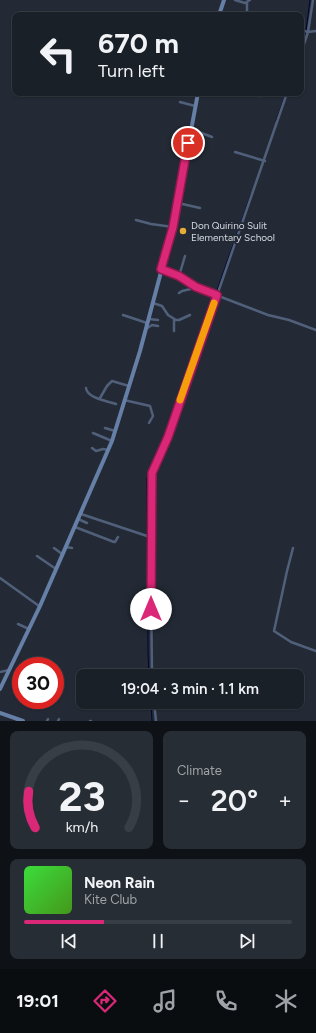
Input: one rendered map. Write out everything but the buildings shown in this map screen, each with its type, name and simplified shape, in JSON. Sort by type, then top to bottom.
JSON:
[{"type":"street","points":[[220,12],[224,0]]},
{"type":"street","points":[[236,0],[247,3]]},
{"type":"street","points":[[247,12],[247,3],[250,0]]},
{"type":"street","points":[[304,44],[308,32],[312,0]]},
{"type":"street","points":[[304,31],[316,31]]},
{"type":"street","points":[[0,689],[40,606],[112,441],[148,321],[173,227],[198,96]]},
{"type":"street","points":[[152,669],[152,473],[168,437],[287,96]]},
{"type":"street","points":[[180,102],[196,106]]},
{"type":"street","points":[[191,129],[212,137]]},
{"type":"street","points":[[235,152],[265,161]]},
{"type":"street","points":[[178,202],[200,208]]},
{"type":"street","points":[[136,220],[173,227]]},
{"type":"street","points":[[179,276],[185,256]]},
{"type":"street","points":[[161,269],[179,276],[196,287],[268,315],[289,320],[316,330]]},
{"type":"street","points":[[179,292],[196,287]]},
{"type":"street","points":[[152,302],[162,306],[168,315],[174,319],[179,320],[190,315]]},
{"type":"street","points":[[123,315],[148,321],[158,320]]},
{"type":"street","points":[[174,319],[174,331]]},
{"type":"street","points":[[145,329],[152,325],[158,326]]},
{"type":"street","points":[[100,398],[107,386],[112,381],[129,386]]},
{"type":"street","points":[[86,388],[90,395],[116,404]]},
{"type":"street","points":[[124,400],[150,406],[153,416],[149,423]]},
{"type":"street","points":[[105,428],[115,431]]},
{"type":"street","points":[[93,433],[112,441]]},
{"type":"street","points":[[92,448],[96,451],[103,449],[108,450]]},
{"type":"street","points":[[80,514],[147,536]]},
{"type":"street","points":[[78,519],[87,523]]},
{"type":"street","points":[[75,527],[114,542],[118,537]]},
{"type":"street","points":[[66,547],[72,548]]},
{"type":"street","points":[[54,548],[63,555]]},
{"type":"street","points":[[293,548],[274,630],[291,642],[316,651]]},
{"type":"street","points":[[37,556],[56,570]]},
{"type":"street","points":[[0,578],[40,606]]},
{"type":"street","points":[[18,624],[29,629]]},
{"type":"street","points":[[0,672],[9,670]]},
{"type":"street","points":[[155,709],[156,721]]},
{"type":"street","points":[[0,714],[14,720],[23,721]]},
{"type":"waterway","points":[[304,37],[310,0]]},
{"type":"waterway","points":[[276,121],[285,96]]},
{"type":"waterway","points":[[149,669],[147,478],[162,446],[251,194]]},
{"type":"waterway","points":[[151,709],[152,721]]},
{"type":"slow traffic","points":[[180,400],[214,303]]},
{"type":"place","name":"Don Quirino Sulit Elementary School","points":[[183,231]]},
{"type":"route","points":[[151,609],[152,473],[165,446],[176,416],[217,295],[196,287],[179,276],[161,269],[173,227],[188,143]]}]
